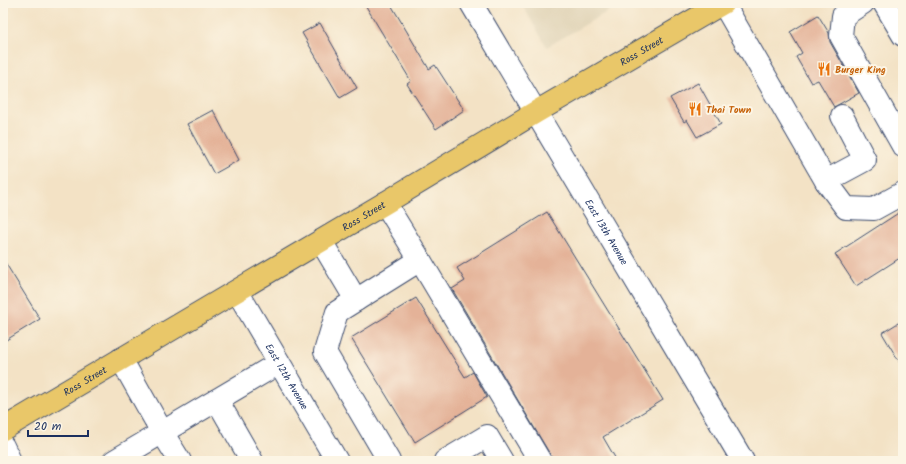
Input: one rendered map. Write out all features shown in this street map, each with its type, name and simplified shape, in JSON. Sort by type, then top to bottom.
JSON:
[{"type":"main road","name":"Ross Street","points":[[3,429],[536,112],[723,3]]},
{"type":"street","name":"East 13th Avenue","points":[[471,3],[743,461]]},
{"type":"street","points":[[723,3],[826,181],[846,208],[874,209],[903,193]]},
{"type":"street","points":[[863,3],[843,16],[841,36],[903,146]]},
{"type":"street","points":[[884,3],[903,35]]},
{"type":"street","points":[[826,181],[865,160],[842,116]]},
{"type":"street","points":[[385,203],[540,461]]},
{"type":"street","points":[[321,241],[356,300]]},
{"type":"street","points":[[389,461],[325,352],[336,312],[420,260]]},
{"type":"street","name":"East 12th Avenue","points":[[237,291],[337,461]]},
{"type":"street","points":[[121,359],[180,461]]},
{"type":"street","points":[[114,461],[279,363]]},
{"type":"street","points":[[217,400],[252,461]]},
{"type":"street","points":[[444,461],[487,436],[502,461]]},
{"type":"street","points":[[3,446],[10,461]]},
{"type":"shaded area","points":[[521,3],[622,3],[547,47]]},
{"type":"building","points":[[364,3],[390,3],[429,69],[435,65],[464,110],[436,129],[407,84],[411,81]]},
{"type":"building","name":"Burger King","points":[[818,15],[829,33],[830,42],[859,93],[834,107],[818,80],[811,83],[796,57],[802,53],[790,32]]},
{"type":"building","points":[[320,23],[357,88],[340,98],[302,33]]},
{"type":"building","name":"Thai Town","points":[[698,83],[721,124],[697,137],[687,120],[684,122],[670,98]]},
{"type":"building","points":[[213,110],[239,160],[214,174],[187,124]]},
{"type":"building","points":[[903,210],[903,256],[856,286],[835,254]]},
{"type":"building","points":[[547,212],[663,400],[603,437],[617,461],[554,461],[452,289],[465,281],[457,268]]},
{"type":"building","points":[[3,259],[40,319],[3,342]]},
{"type":"building","points":[[416,298],[465,377],[473,372],[487,397],[415,442],[351,338]]},
{"type":"building","points":[[903,320],[903,368],[882,333]]},
{"type":"place","name":"Burger King","points":[[824,69]]},
{"type":"place","name":"Thai Town","points":[[695,109]]}]
